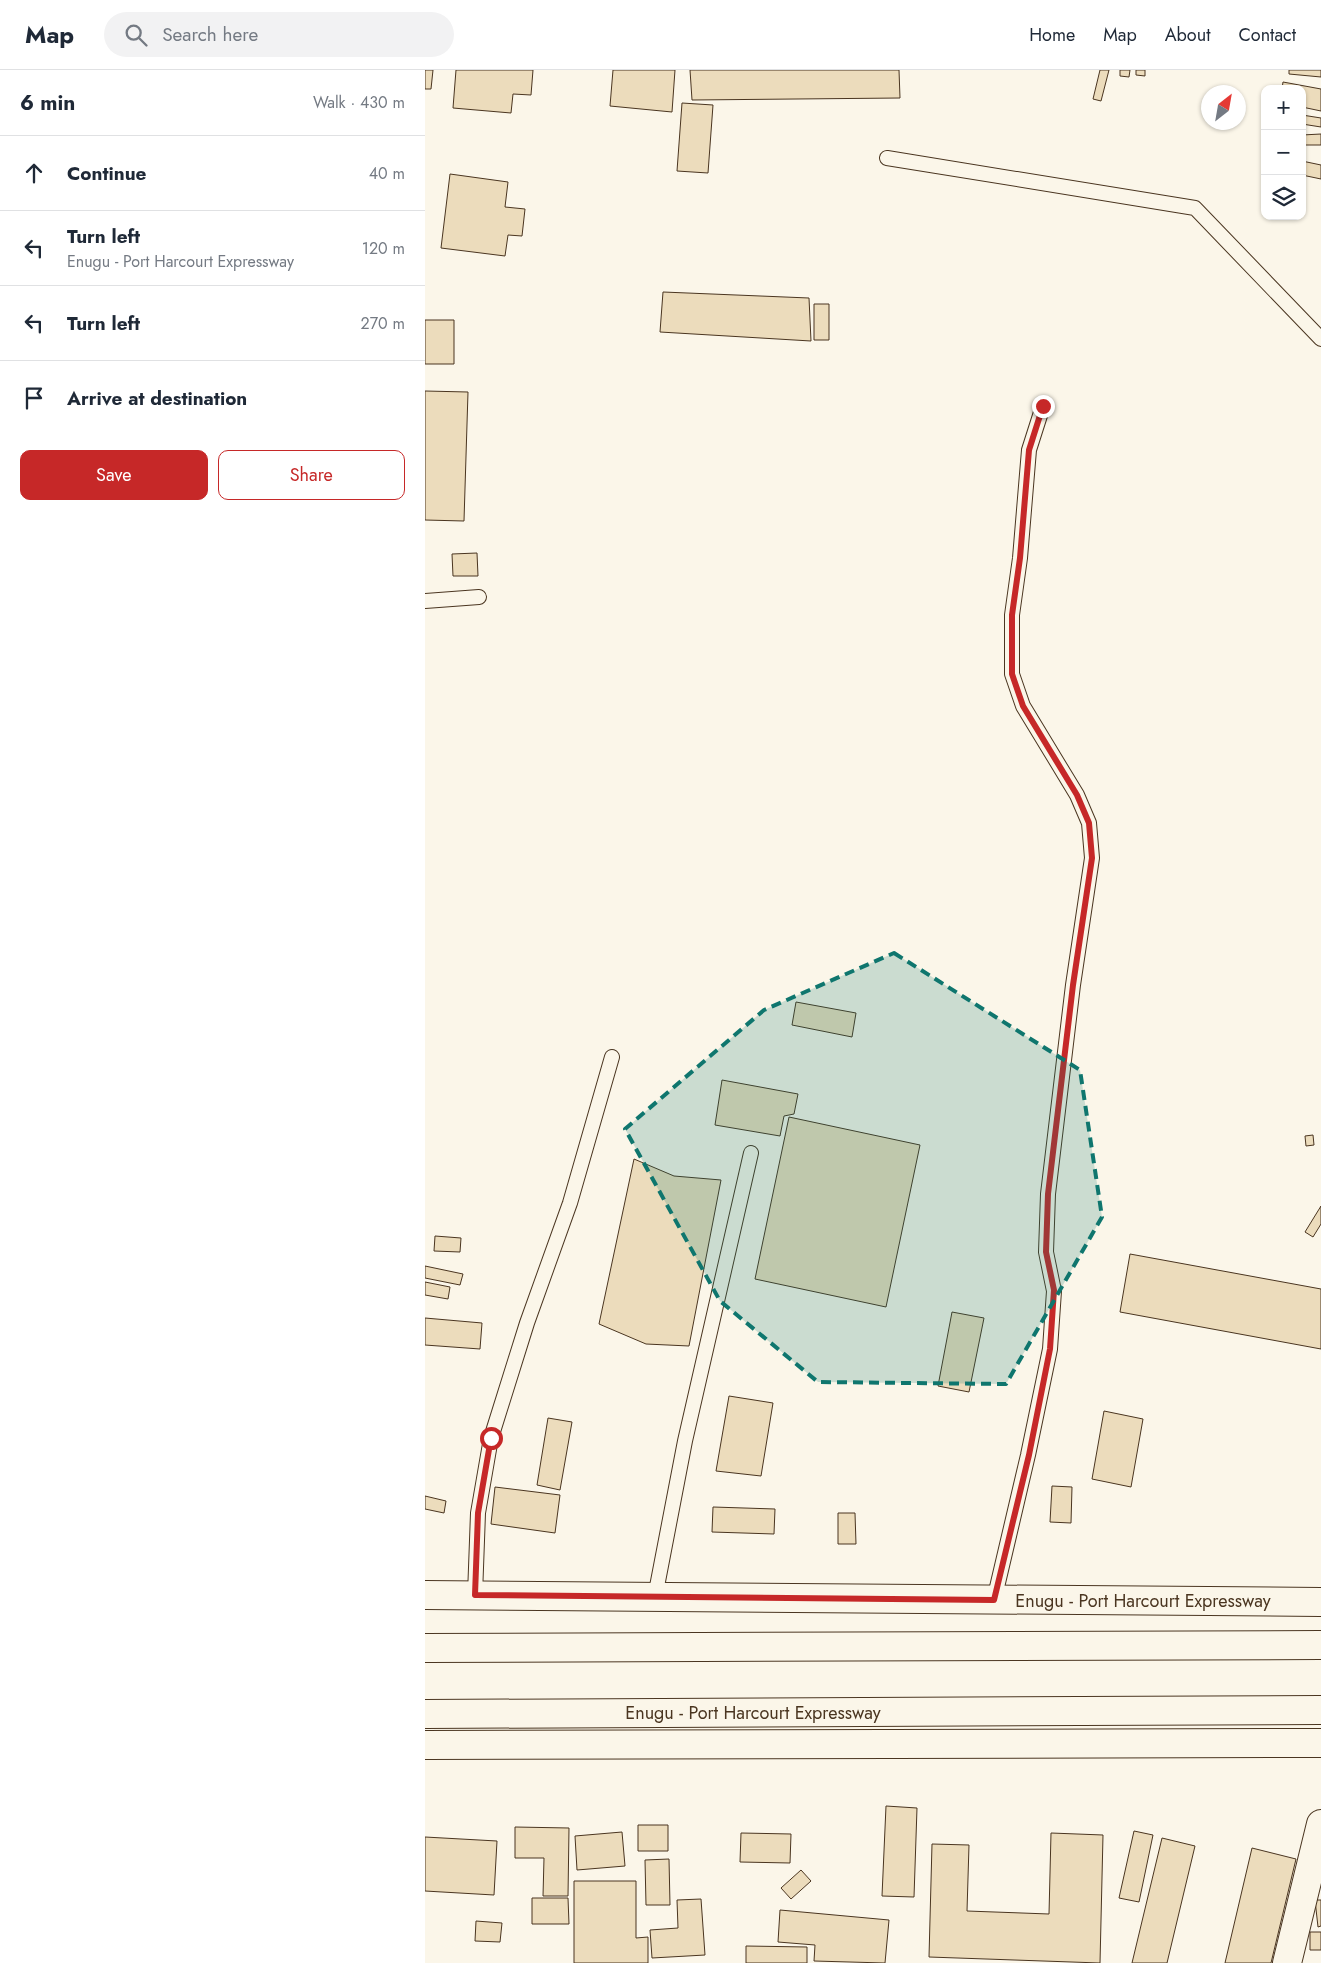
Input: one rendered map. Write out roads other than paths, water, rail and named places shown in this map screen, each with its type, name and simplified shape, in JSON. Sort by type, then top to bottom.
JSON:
[{"type":"main road","name":"Enugu - Port Harcourt Expressway","points":[[425,1594],[1321,1602]]},
{"type":"main road","points":[[425,1648],[1321,1645]]},
{"type":"main road","name":"Enugu - Port Harcourt Expressway","points":[[425,1714],[1321,1710]]},
{"type":"main road","name":"Enugu - Port Harcourt Expressway","points":[[425,1745],[1321,1743]]},
{"type":"main road","points":[[1287,1963],[1321,1824]]},
{"type":"lane","points":[[887,158],[1195,208],[1321,339]]},
{"type":"lane","points":[[994,1600],[1029,1455],[1050,1349],[1054,1290],[1046,1252],[1048,1194],[1073,985],[1092,858],[1089,823],[1077,795],[1023,706],[1012,674],[1012,615],[1020,558],[1029,450],[1043,406]]},
{"type":"lane","points":[[425,601],[479,596]]},
{"type":"lane","points":[[475,1595],[478,1513],[491,1438],[527,1324],[570,1203],[612,1056]]},
{"type":"lane","points":[[655,1597],[685,1441],[751,1153]]}]
